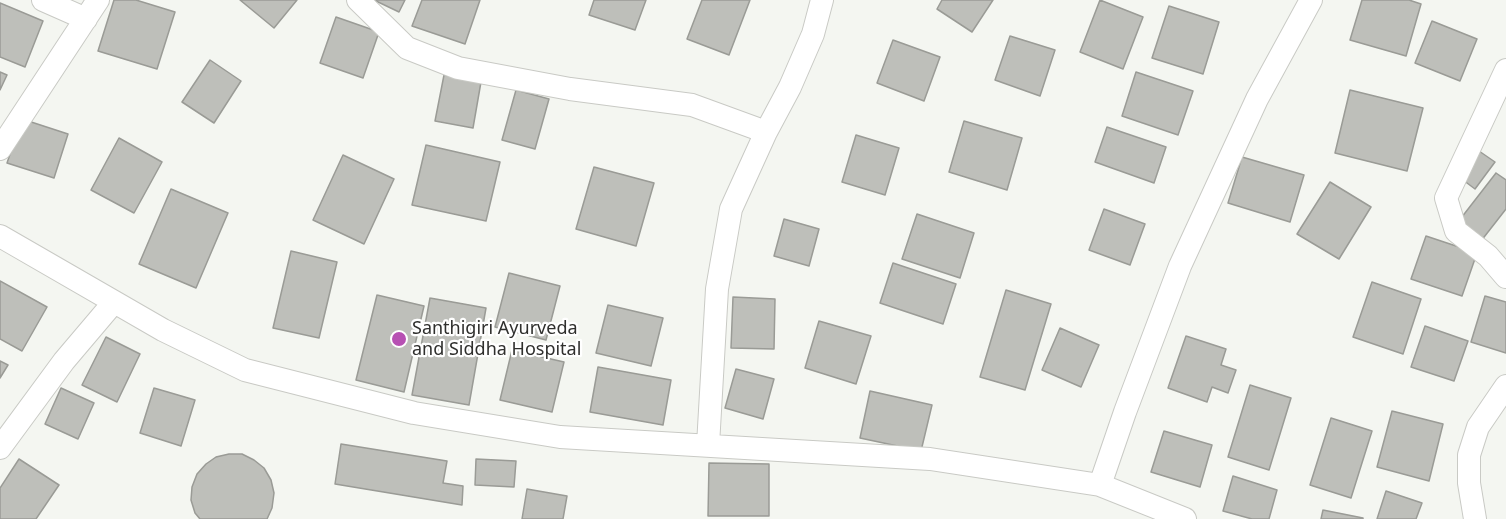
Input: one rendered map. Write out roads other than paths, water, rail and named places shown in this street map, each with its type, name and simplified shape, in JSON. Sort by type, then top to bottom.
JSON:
[{"type":"street","points":[[0,149],[92,9],[43,0]]},
{"type":"street","points":[[358,0],[407,48],[458,68],[570,89],[692,105],[766,132]]},
{"type":"street","points":[[708,445],[717,289],[731,209],[766,132],[790,87],[813,34],[822,0]]},
{"type":"street","points":[[1100,485],[1180,266],[1257,99],[1311,0]]},
{"type":"street","points":[[1506,70],[1446,198],[1456,231],[1488,256],[1506,277]]},
{"type":"street","points":[[0,236],[162,330],[245,370],[414,413],[560,437],[930,459],[1100,485],[1185,519]]},
{"type":"street","points":[[0,448],[64,361],[114,302]]},
{"type":"street","points":[[1475,519],[1469,483],[1468,455],[1478,427],[1506,386]]},
{"type":"place","name":"Santhigiri Ayurveda and Siddha Hospital","points":[[399,339]]}]
